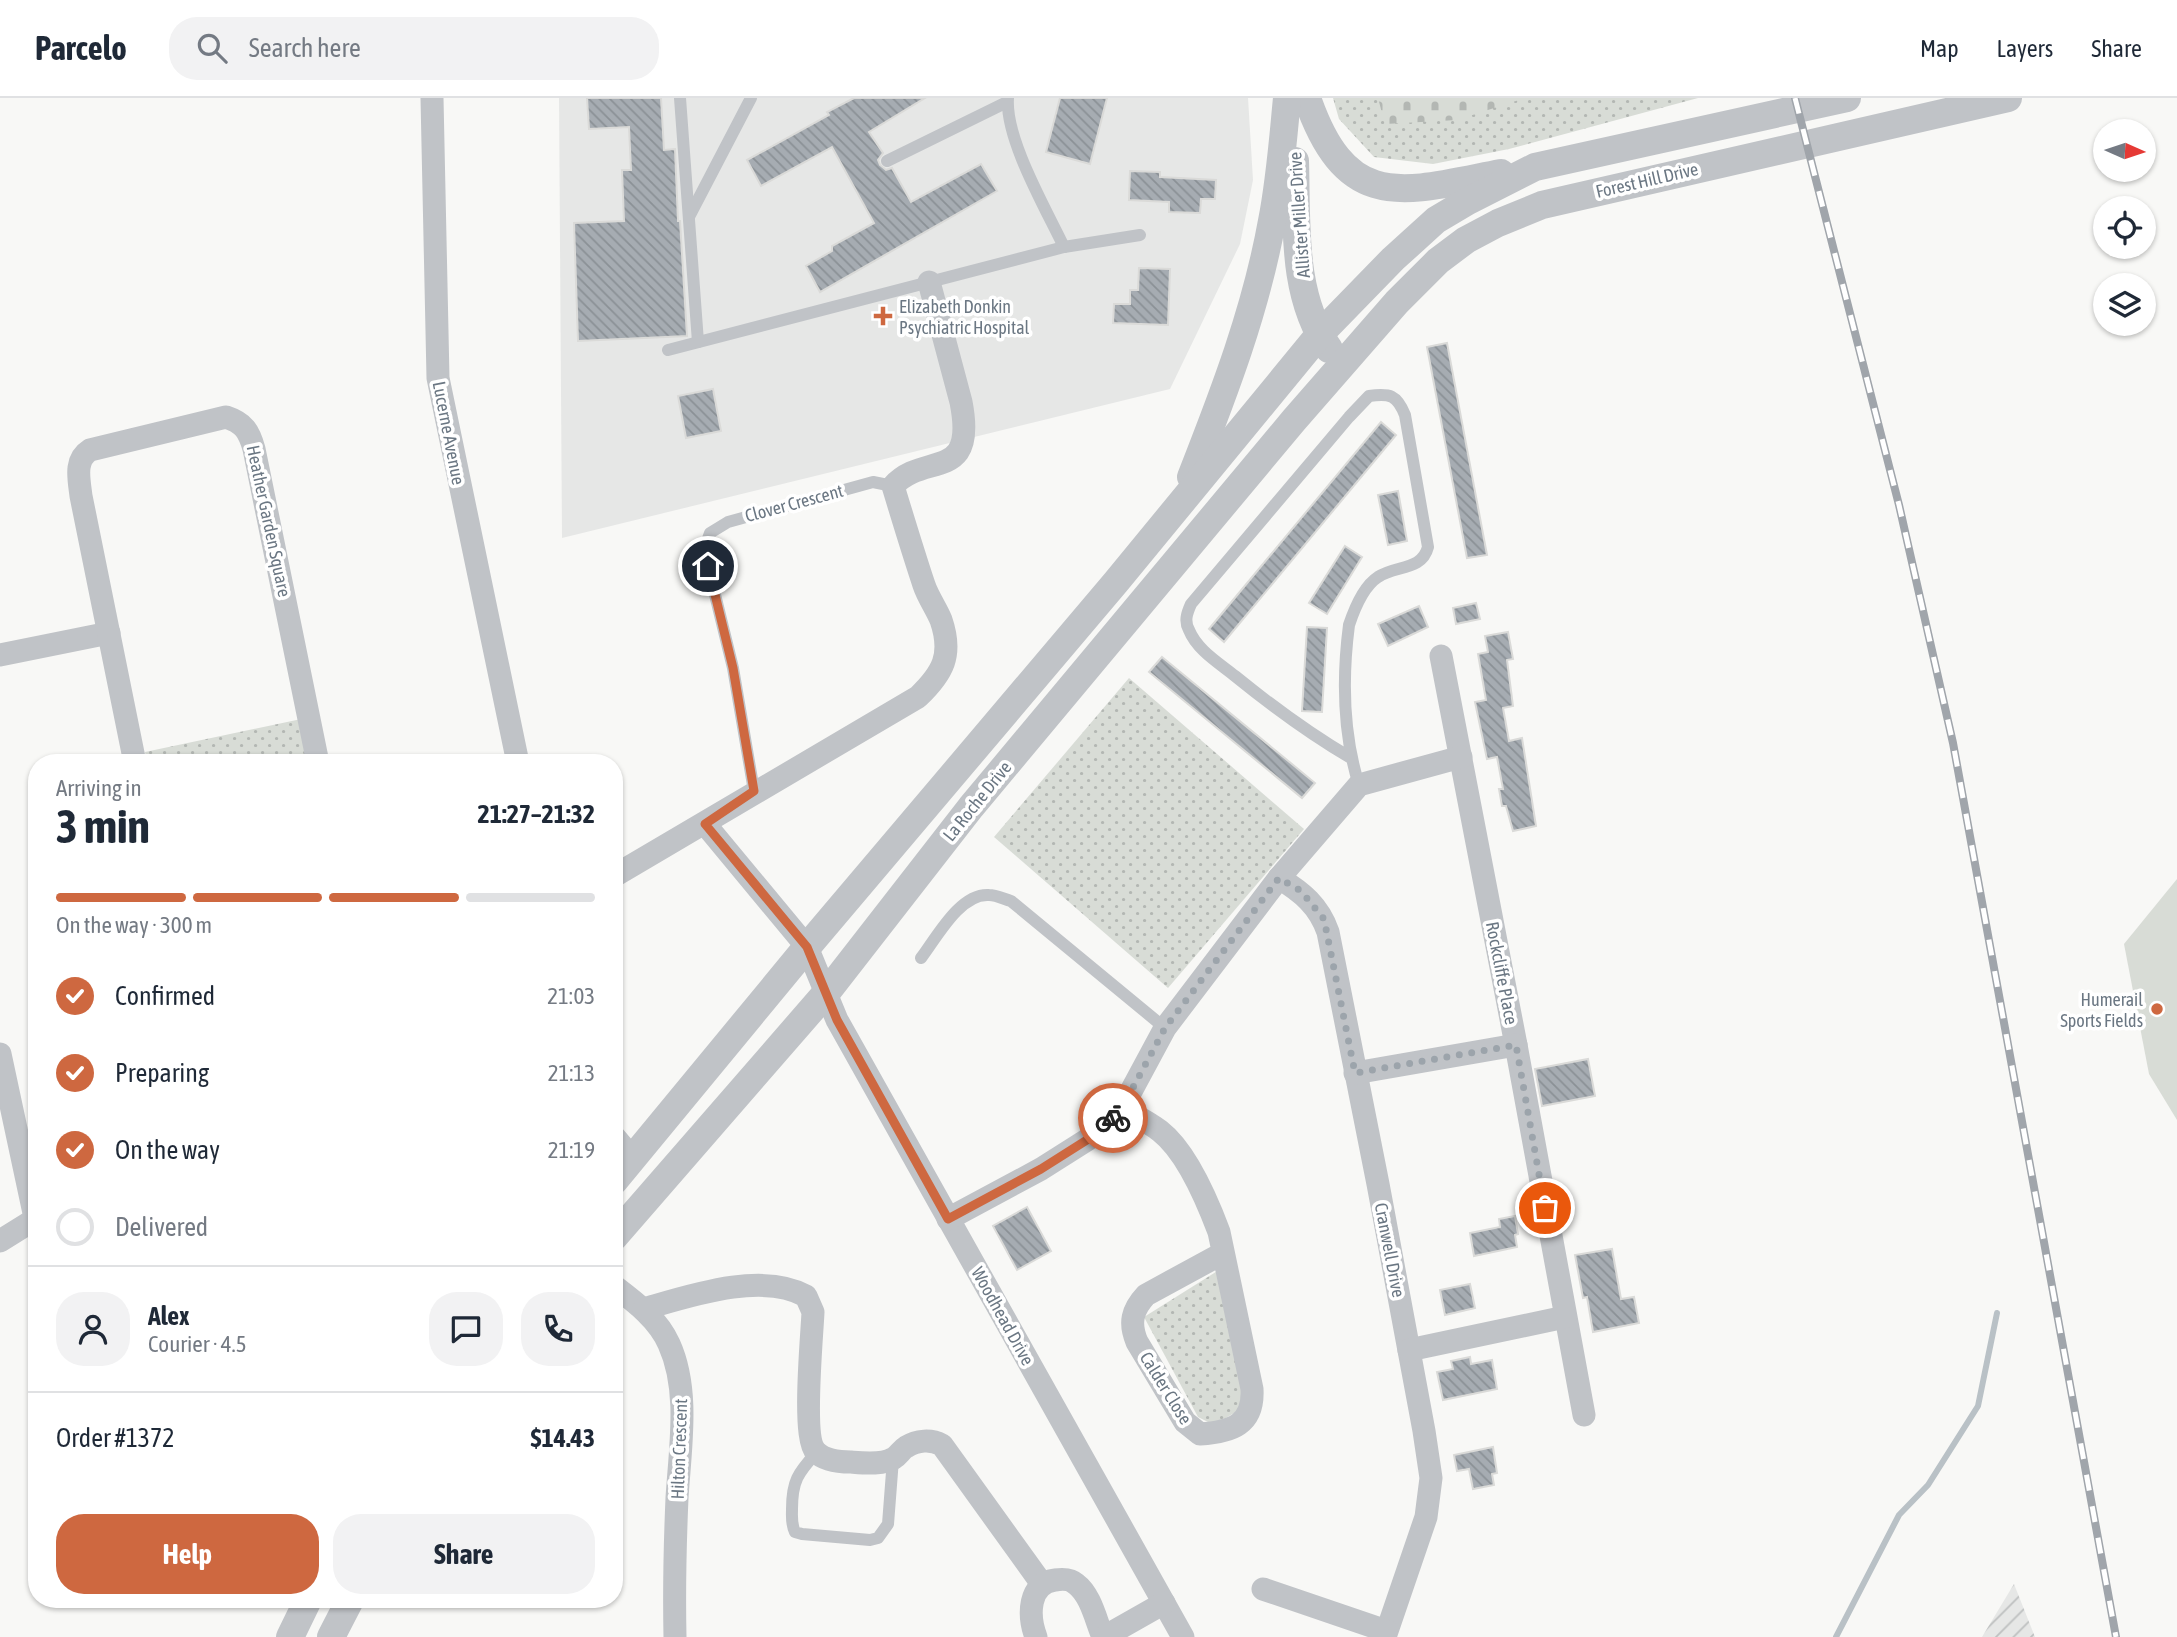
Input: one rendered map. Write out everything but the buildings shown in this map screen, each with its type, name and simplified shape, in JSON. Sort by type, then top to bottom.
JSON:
[{"type":"street","name":"Lucerne Avenue","points":[[432,98],[438,378],[516,754]]},
{"type":"street","points":[[1182,499],[1226,389],[1253,306],[1272,221],[1287,98]]},
{"type":"street","name":"Allister Miller Drive","points":[[1293,98],[1299,262],[1319,335],[1341,365]]},
{"type":"street","points":[[1307,98],[1328,148],[1351,172],[1367,182],[1386,188],[1420,188],[1535,167]]},
{"type":"street","name":"Forest Hill Drive","points":[[1341,365],[1437,261],[1466,240],[1542,205],[2008,98]]},
{"type":"street","name":"Forest Hill Drive","points":[[1319,335],[1393,259],[1436,220],[1535,167],[1843,99]]},
{"type":"street","name":"Clover Crescent","points":[[893,486],[901,476],[939,465],[955,454],[963,439],[964,418],[929,282]]},
{"type":"street","name":"La Roche Drive","points":[[623,1170],[807,947],[1107,593],[1319,335]]},
{"type":"street","name":"La Roche Drive","points":[[623,1227],[827,992],[971,807],[1341,365]]},
{"type":"street","name":"Heather Garden Square","points":[[133,754],[81,496],[78,465],[83,454],[104,446],[226,418],[237,421],[250,433],[316,754]]},
{"type":"street","points":[[623,871],[918,696],[941,672],[945,637],[940,618],[925,589],[893,486]]},
{"type":"street","points":[[0,655],[109,633]]},
{"type":"street","name":"Rockcliffe Place","points":[[1441,656],[1584,1415]]},
{"type":"street","points":[[948,1219],[1041,1169],[1107,1125],[1122,1108],[1165,1028],[1279,878],[1359,785],[1461,757]]},
{"type":"street","points":[[705,824],[807,947],[827,992]]},
{"type":"street","name":"Cranwell Drive","points":[[1279,878],[1301,891],[1324,919],[1409,1350],[1431,1478],[1426,1517],[1385,1634]]},
{"type":"street","name":"Woodhead Drive","points":[[827,992],[837,1020],[1184,1637]]},
{"type":"street","points":[[1355,1073],[1516,1045]]},
{"type":"street","points":[[0,1055],[28,1184]]},
{"type":"street","name":"Calder Close","points":[[1122,1108],[1160,1131],[1174,1144],[1210,1209],[1219,1232],[1253,1400],[1251,1409],[1237,1427],[1200,1434],[1185,1422],[1137,1342],[1132,1331],[1132,1320],[1137,1305],[1146,1295],[1223,1253]]},
{"type":"street","points":[[0,1241],[28,1225]]},
{"type":"street","points":[[644,1309],[701,1293],[747,1287],[785,1287],[806,1296],[813,1312],[808,1425],[816,1453],[828,1459],[874,1463],[893,1459],[904,1448],[917,1442],[936,1442],[942,1445],[1042,1584]]},
{"type":"street","name":"Hilton Crescent","points":[[623,1293],[644,1309],[668,1342],[681,1395],[674,1582],[675,1637]]},
{"type":"street","points":[[1409,1350],[1565,1317]]},
{"type":"street","points":[[1036,1637],[1032,1606],[1034,1596],[1042,1584],[1069,1580],[1077,1584],[1087,1597],[1103,1637],[1164,1602]]},
{"type":"street","points":[[1263,1589],[1385,1634]]},
{"type":"street","points":[[290,1637],[304,1608]]},
{"type":"street","points":[[331,1637],[346,1608]]},
{"type":"lane","points":[[680,98],[698,342]]},
{"type":"lane","points":[[690,215],[751,98]]},
{"type":"lane","points":[[887,161],[1007,100],[1010,120],[1022,158],[1064,247]]},
{"type":"lane","points":[[668,350],[1064,247],[1140,235]]},
{"type":"lane","points":[[1351,758],[1276,709],[1209,655],[1189,632],[1186,623],[1191,604],[1349,416],[1369,396],[1388,395],[1400,402],[1405,415],[1428,547],[1421,562],[1375,578],[1354,612],[1347,643],[1346,699],[1351,758],[1359,785]]},
{"type":"lane","name":"Clover Crescent","points":[[754,791],[733,668],[708,566],[705,544],[710,533],[728,522],[873,482],[893,486]]},
{"type":"lane","points":[[921,958],[961,906],[980,895],[992,895],[1010,901],[1165,1028]]},
{"type":"lane","points":[[623,1139],[636,1154]]},
{"type":"lane","points":[[816,1453],[800,1471],[792,1489],[792,1525],[795,1532],[870,1540],[878,1538],[888,1524],[893,1459]]},
{"type":"shaded area","name":"Elizabeth Donkin Psychiatric Hospital","points":[[559,98],[1248,98],[1253,180],[1240,244],[1170,389],[562,538]]},
{"type":"shaded area","points":[[2014,1584],[2035,1637],[1982,1637]]},
{"type":"green space","points":[[1333,98],[1698,98],[1509,149],[1433,164],[1374,157],[1339,119]]},
{"type":"green space","points":[[1378,98],[1525,98],[1457,120],[1385,124]]},
{"type":"green space","points":[[1129,678],[1304,829],[1168,988],[994,837]]},
{"type":"green space","points":[[306,718],[313,754],[145,754]]},
{"type":"green space","name":"Humerail Sports Fields","points":[[2177,879],[2177,1120],[2149,1074],[2124,944]]},
{"type":"green space","points":[[1219,1270],[1246,1406],[1214,1425],[1198,1417],[1144,1317]]},
{"type":"waterway","points":[[1836,1637],[1899,1515],[1928,1485],[1978,1406],[1997,1313]]},
{"type":"railway","points":[[1795,98],[1899,505],[1953,743],[2116,1637]]},
{"type":"way so far","points":[[1113,1118],[1122,1108],[1165,1028],[1279,878],[1301,891],[1324,919],[1355,1073],[1516,1045],[1545,1208]]},
{"type":"place","name":"Elizabeth Donkin Psychiatric Hospital","points":[[883,316]]},
{"type":"place","name":"Humerail Sports Fields","points":[[2157,1009]]},
{"type":"route","points":[[708,566],[733,668],[754,791],[705,824],[807,947],[837,1020],[948,1219],[1041,1169],[1090,1138],[1113,1118]]}]
